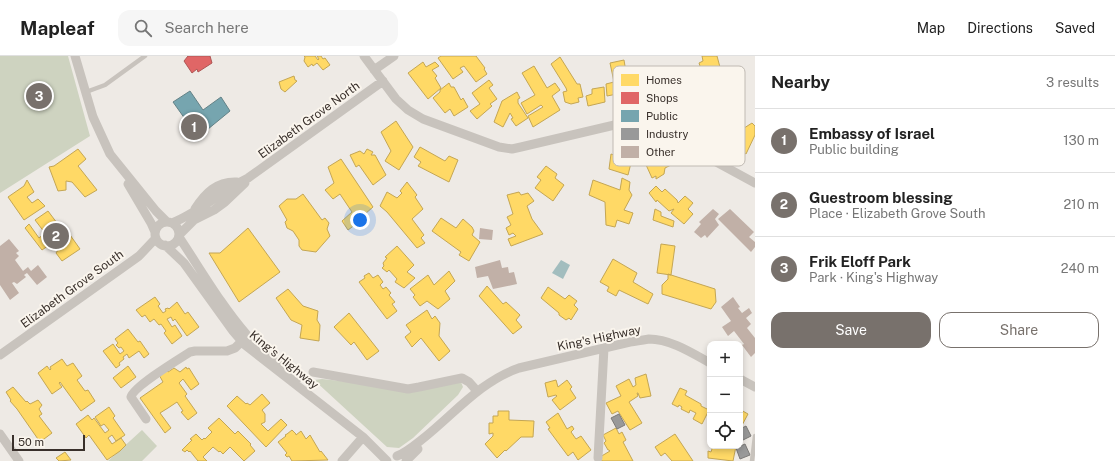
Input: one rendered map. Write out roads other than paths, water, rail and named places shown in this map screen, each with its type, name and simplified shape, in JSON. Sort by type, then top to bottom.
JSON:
[{"type":"street","name":"King's Highway","points":[[75,56],[93,117],[110,154],[156,211],[170,222]]},
{"type":"street","points":[[364,56],[396,99],[408,110],[423,119],[499,147],[512,149],[613,125]]},
{"type":"street","points":[[374,70],[394,56]]},
{"type":"street","name":"Elizabeth Grove North","points":[[179,236],[194,220],[214,210],[225,202],[248,178],[383,81]]},
{"type":"street","points":[[724,166],[755,183]]},
{"type":"street","name":"King's Highway","points":[[120,168],[160,240],[184,264],[245,339],[269,365],[394,459]]},
{"type":"street","name":"Elizabeth Grove North","points":[[170,222],[192,214],[238,182],[248,178]]},
{"type":"street","points":[[170,222],[177,227],[179,236],[176,242],[172,245],[160,240],[160,224],[170,222]]},
{"type":"street","name":"King's Highway","points":[[179,236],[245,339],[370,437],[394,459]]},
{"type":"street","name":"Elizabeth Grove South","points":[[0,355],[160,240]]},
{"type":"street","points":[[146,419],[131,397],[132,393],[151,378],[190,352],[227,352],[235,348],[245,339]]},
{"type":"street","name":"King's Highway","points":[[406,461],[438,427],[477,391],[488,383],[510,372],[533,364],[630,342],[653,340],[666,342],[707,362]]},
{"type":"street","points":[[598,458],[604,348]]},
{"type":"street","points":[[313,372],[408,389],[419,388],[462,378],[469,382],[477,391]]},
{"type":"street","points":[[743,381],[755,388]]},
{"type":"street","name":"King's Highway","points":[[394,459],[438,427]]},
{"type":"street","points":[[0,434],[19,461]]},
{"type":"street","points":[[342,461],[363,437]]},
{"type":"lane","points":[[86,92],[105,85],[145,56]]},
{"type":"lane","points":[[752,461],[755,436]]},
{"type":"water","points":[[561,260],[570,265],[563,279],[552,273]]},
{"type":"place","name":"Frik Eloff Park","points":[[39,96]]},
{"type":"place","name":"Embassy of Israel","points":[[194,127]]},
{"type":"place","name":"Guestroom blessing","points":[[56,236]]}]
